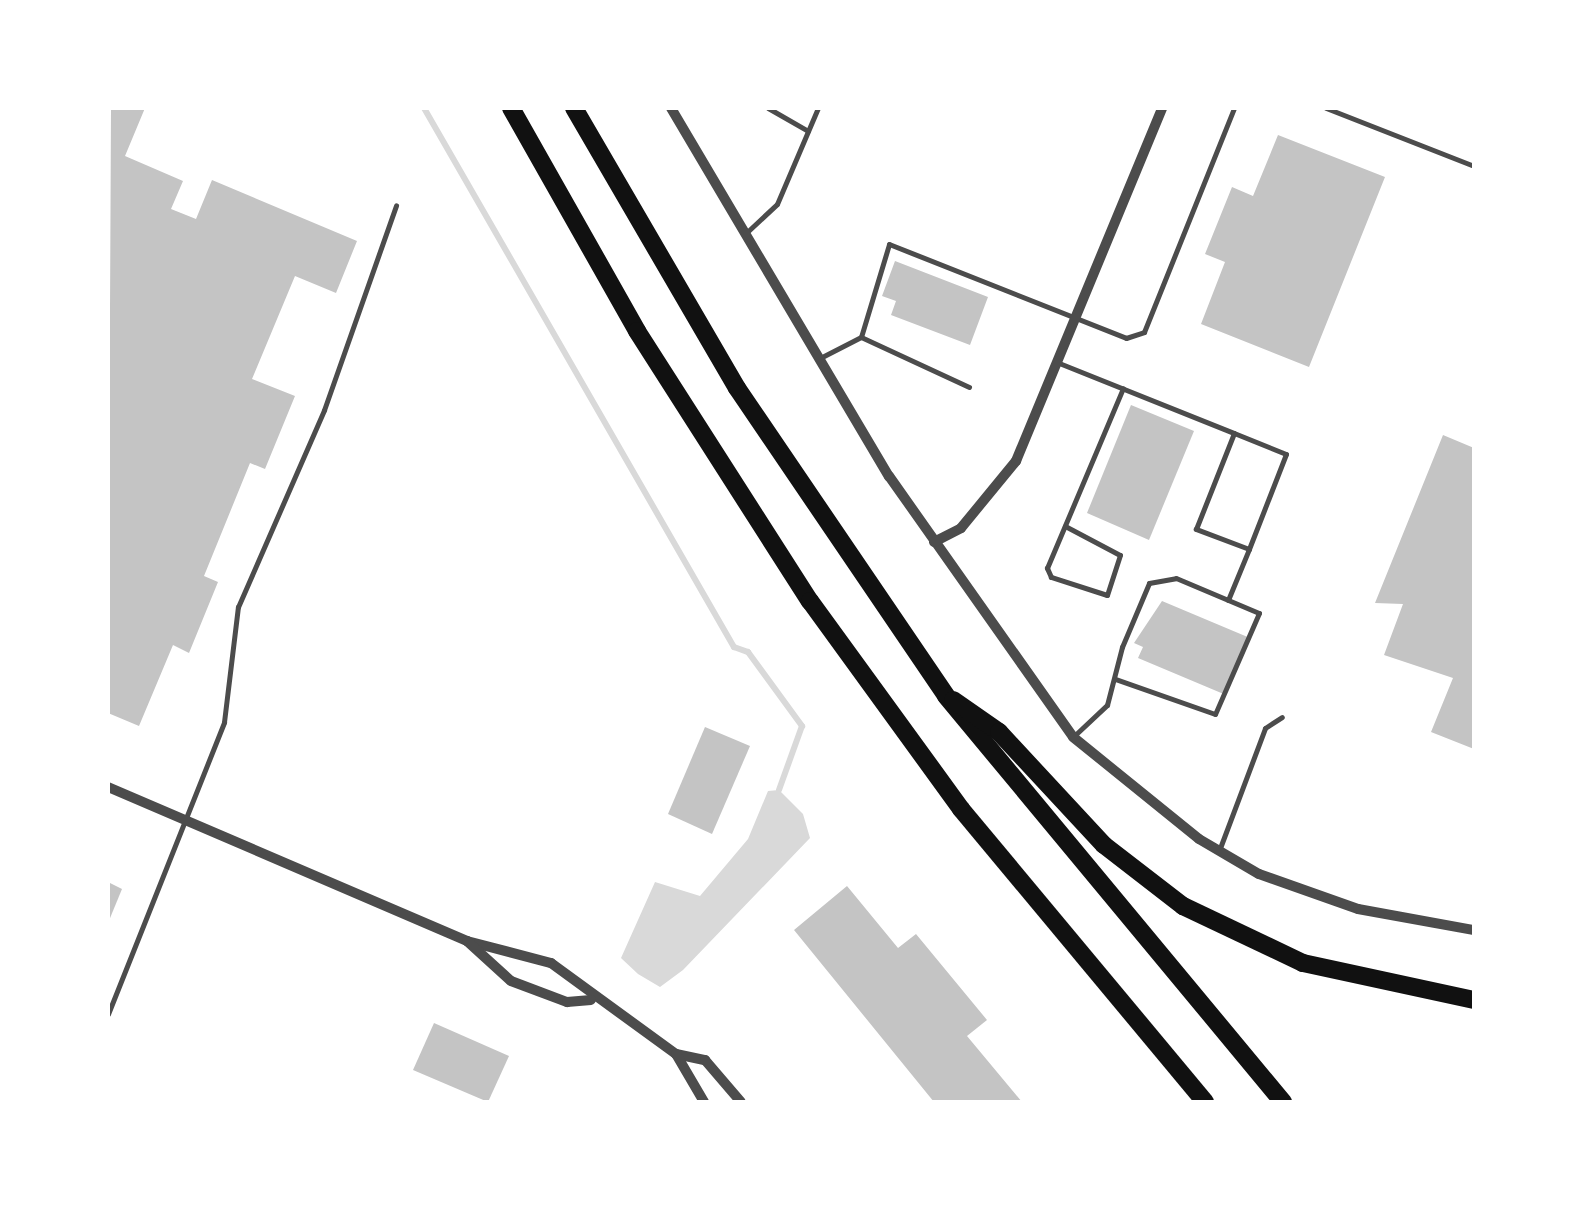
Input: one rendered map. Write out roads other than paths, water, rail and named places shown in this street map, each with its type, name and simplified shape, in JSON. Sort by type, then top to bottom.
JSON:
[{"type":"highway","points":[[510,108],[636,331],[810,601],[972,824],[1205,1102]]},
{"type":"highway","points":[[574,108],[737,388],[946,696],[1283,1102]]},
{"type":"highway","points":[[946,696],[978,714],[1057,801],[1184,906],[1303,963],[1474,1000]]},
{"type":"street","points":[[672,108],[818,360],[934,542],[1072,737],[1219,851],[1358,909],[1474,930]]},
{"type":"street","points":[[934,542],[996,492],[1059,362],[1162,108]]},
{"type":"street","points":[[108,788],[467,941],[551,963],[591,1000],[676,1054],[705,1060],[740,1102]]},
{"type":"street","points":[[467,941],[511,980],[567,1002],[591,1000]]},
{"type":"street","points":[[676,1054],[704,1102]]},
{"type":"lane","points":[[768,108],[808,131]]},
{"type":"lane","points":[[745,234],[777,204],[818,108]]},
{"type":"lane","points":[[818,360],[861,336],[889,244],[1126,338],[1144,332],[1234,108]]},
{"type":"lane","points":[[1326,108],[1474,166]]},
{"type":"lane","points":[[108,1014],[189,821],[224,722],[238,607],[324,410],[396,205]]},
{"type":"lane","points":[[861,336],[969,387]]},
{"type":"lane","points":[[1059,362],[1286,454],[1228,600]]},
{"type":"lane","points":[[1065,526],[1120,554],[1107,595],[1051,577],[1065,526],[1123,388]]},
{"type":"lane","points":[[1234,433],[1196,529],[1249,548]]},
{"type":"lane","points":[[1072,737],[1107,705],[1115,679],[1149,582],[1176,578],[1259,613],[1260,623],[1215,714],[1115,679]]},
{"type":"lane","points":[[1219,851],[1265,728],[1282,718]]},
{"type":"waterway","points":[[424,108],[734,647],[748,652],[802,726],[779,790]]}]
